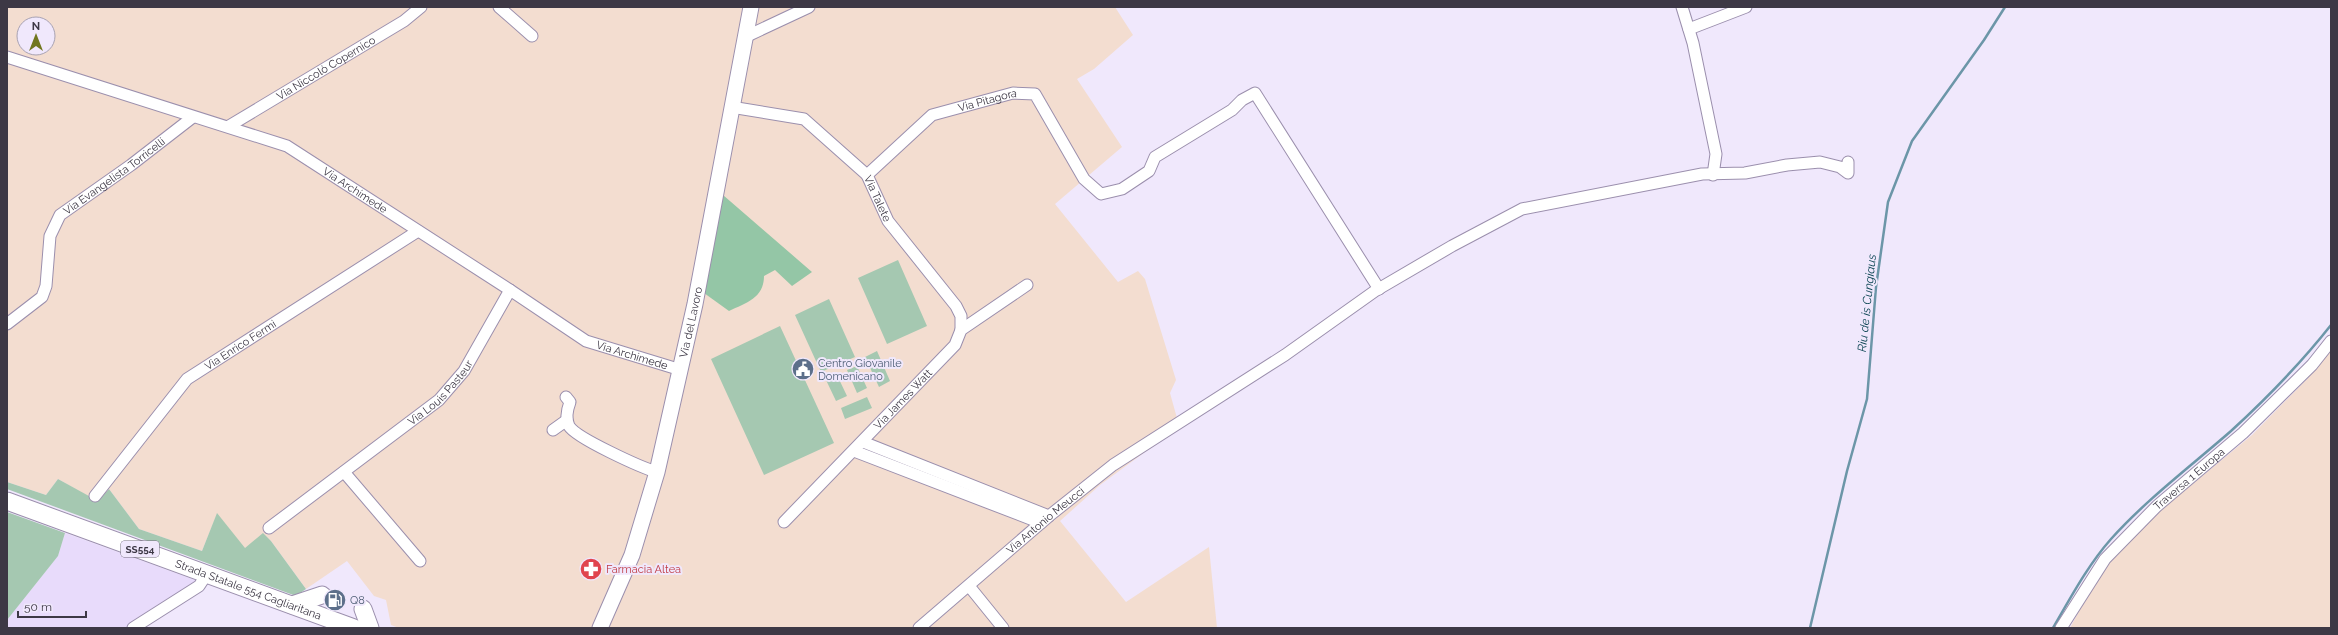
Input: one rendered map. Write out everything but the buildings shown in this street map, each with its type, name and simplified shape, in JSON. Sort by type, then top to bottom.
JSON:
[{"type":"main road","name":"Via del Lavoro","points":[[600,628],[632,555],[657,472],[681,370],[751,7]]},
{"type":"main road","name":"Strada Statale 554 Cagliaritana","points":[[7,501],[354,628]]},
{"type":"main road","points":[[292,605],[322,595]]},
{"type":"main road","points":[[363,609],[370,628]]},
{"type":"street","name":"Via Niccolò Copernico","points":[[229,126],[404,21],[421,7]]},
{"type":"street","points":[[499,7],[532,36]]},
{"type":"street","points":[[745,37],[809,7]]},
{"type":"street","points":[[1682,7],[1689,29],[1716,154],[1713,175]]},
{"type":"street","points":[[1689,29],[1746,7]]},
{"type":"street","name":"Via Archimede","points":[[7,57],[229,126],[287,146],[510,290],[586,342],[681,370]]},
{"type":"street","name":"Via Pitagora","points":[[867,175],[932,115],[1012,93],[1035,94],[1084,179],[1101,194],[1122,189],[1149,171],[1155,156],[1232,110],[1242,100],[1255,93],[1379,289]]},
{"type":"street","name":"Via Talete","points":[[731,107],[804,119],[867,175],[888,221],[956,306],[961,316],[961,330]]},
{"type":"street","name":"Via Evangelista Torricelli","points":[[7,324],[42,297],[46,286],[50,236],[60,215],[131,165],[193,116]]},
{"type":"street","name":"Via Antonio Meucci","points":[[919,628],[1045,519],[1113,465],[1180,424],[1285,355],[1379,289],[1452,246],[1522,209],[1702,174],[1713,175],[1820,162],[1840,166],[1848,173],[1848,162]]},
{"type":"street","name":"Via Enrico Fermi","points":[[95,496],[187,379],[418,231]]},
{"type":"street","name":"Via James Watt","points":[[784,522],[863,442],[955,345],[961,330],[1027,285]]},
{"type":"street","name":"Via Louis Pasteur","points":[[269,528],[439,400],[464,371],[510,290]]},
{"type":"street","name":"Traversa 1 Europa","points":[[2061,628],[2105,559],[2157,506],[2243,433],[2312,365],[2331,341]]},
{"type":"street","points":[[566,397],[570,402],[567,420],[570,428],[582,437],[644,468],[657,472]]},
{"type":"street","points":[[553,430],[567,420]]},
{"type":"street","points":[[863,442],[950,482]]},
{"type":"street","points":[[854,451],[950,482],[1045,519]]},
{"type":"street","points":[[344,472],[420,561]]},
{"type":"street","points":[[132,628],[199,586],[207,574]]},
{"type":"street","points":[[969,586],[1003,628]]},
{"type":"shaded area","points":[[7,7],[1115,7],[1133,35],[1094,69],[1077,79],[1122,147],[1055,204],[1118,282],[1138,271],[1145,279],[1176,380],[1170,393],[1180,429],[1145,452],[1100,485],[1060,521],[1126,602],[1209,547],[1217,628],[399,628],[391,625],[386,600],[374,596],[347,561],[306,589],[271,541],[263,534],[245,549],[217,514],[202,551],[139,529],[109,489],[98,502],[58,479],[46,495],[7,482]]},
{"type":"shaded area","points":[[2331,349],[2331,628],[2070,628],[2099,573],[2149,520],[2252,435],[2307,379]]},
{"type":"shaded area","points":[[65,533],[203,583],[130,628],[7,628],[7,620],[58,556]]},
{"type":"green space","points":[[723,195],[812,272],[792,286],[775,270],[764,276],[761,290],[753,299],[729,311],[704,293]]},
{"type":"green space","points":[[898,260],[927,326],[887,344],[858,278]]},
{"type":"green space","points":[[829,299],[855,357],[821,372],[795,315]]},
{"type":"green space","points":[[780,326],[834,443],[764,475],[711,359]]},
{"type":"green space","points":[[877,351],[890,381],[879,387],[865,357]]},
{"type":"green space","points":[[857,366],[867,388],[857,393],[847,370]]},
{"type":"green space","points":[[837,375],[847,396],[836,401],[826,380]]},
{"type":"green space","points":[[867,397],[872,408],[845,419],[841,408]]},
{"type":"green space","points":[[58,479],[98,501],[109,489],[139,529],[202,551],[217,513],[245,548],[263,533],[271,541],[306,589],[296,596],[7,489],[7,482],[46,495]]},
{"type":"green space","points":[[7,512],[65,533],[58,556],[7,620]]},
{"type":"waterway","name":"Riu de is Cungiaus","points":[[1810,628],[1847,471],[1867,399],[1876,287],[1888,202],[1912,141],[1984,40],[2005,7]]},
{"type":"waterway","points":[[2053,628],[2087,570],[2111,539],[2154,496],[2231,431],[2258,406],[2296,367],[2331,325]]},
{"type":"place","name":"Centro Giovanile Domenicano","points":[[803,369]]},
{"type":"place","name":"Farmacia Altea","points":[[591,569]]},
{"type":"place","name":"Q8","points":[[335,600]]}]
